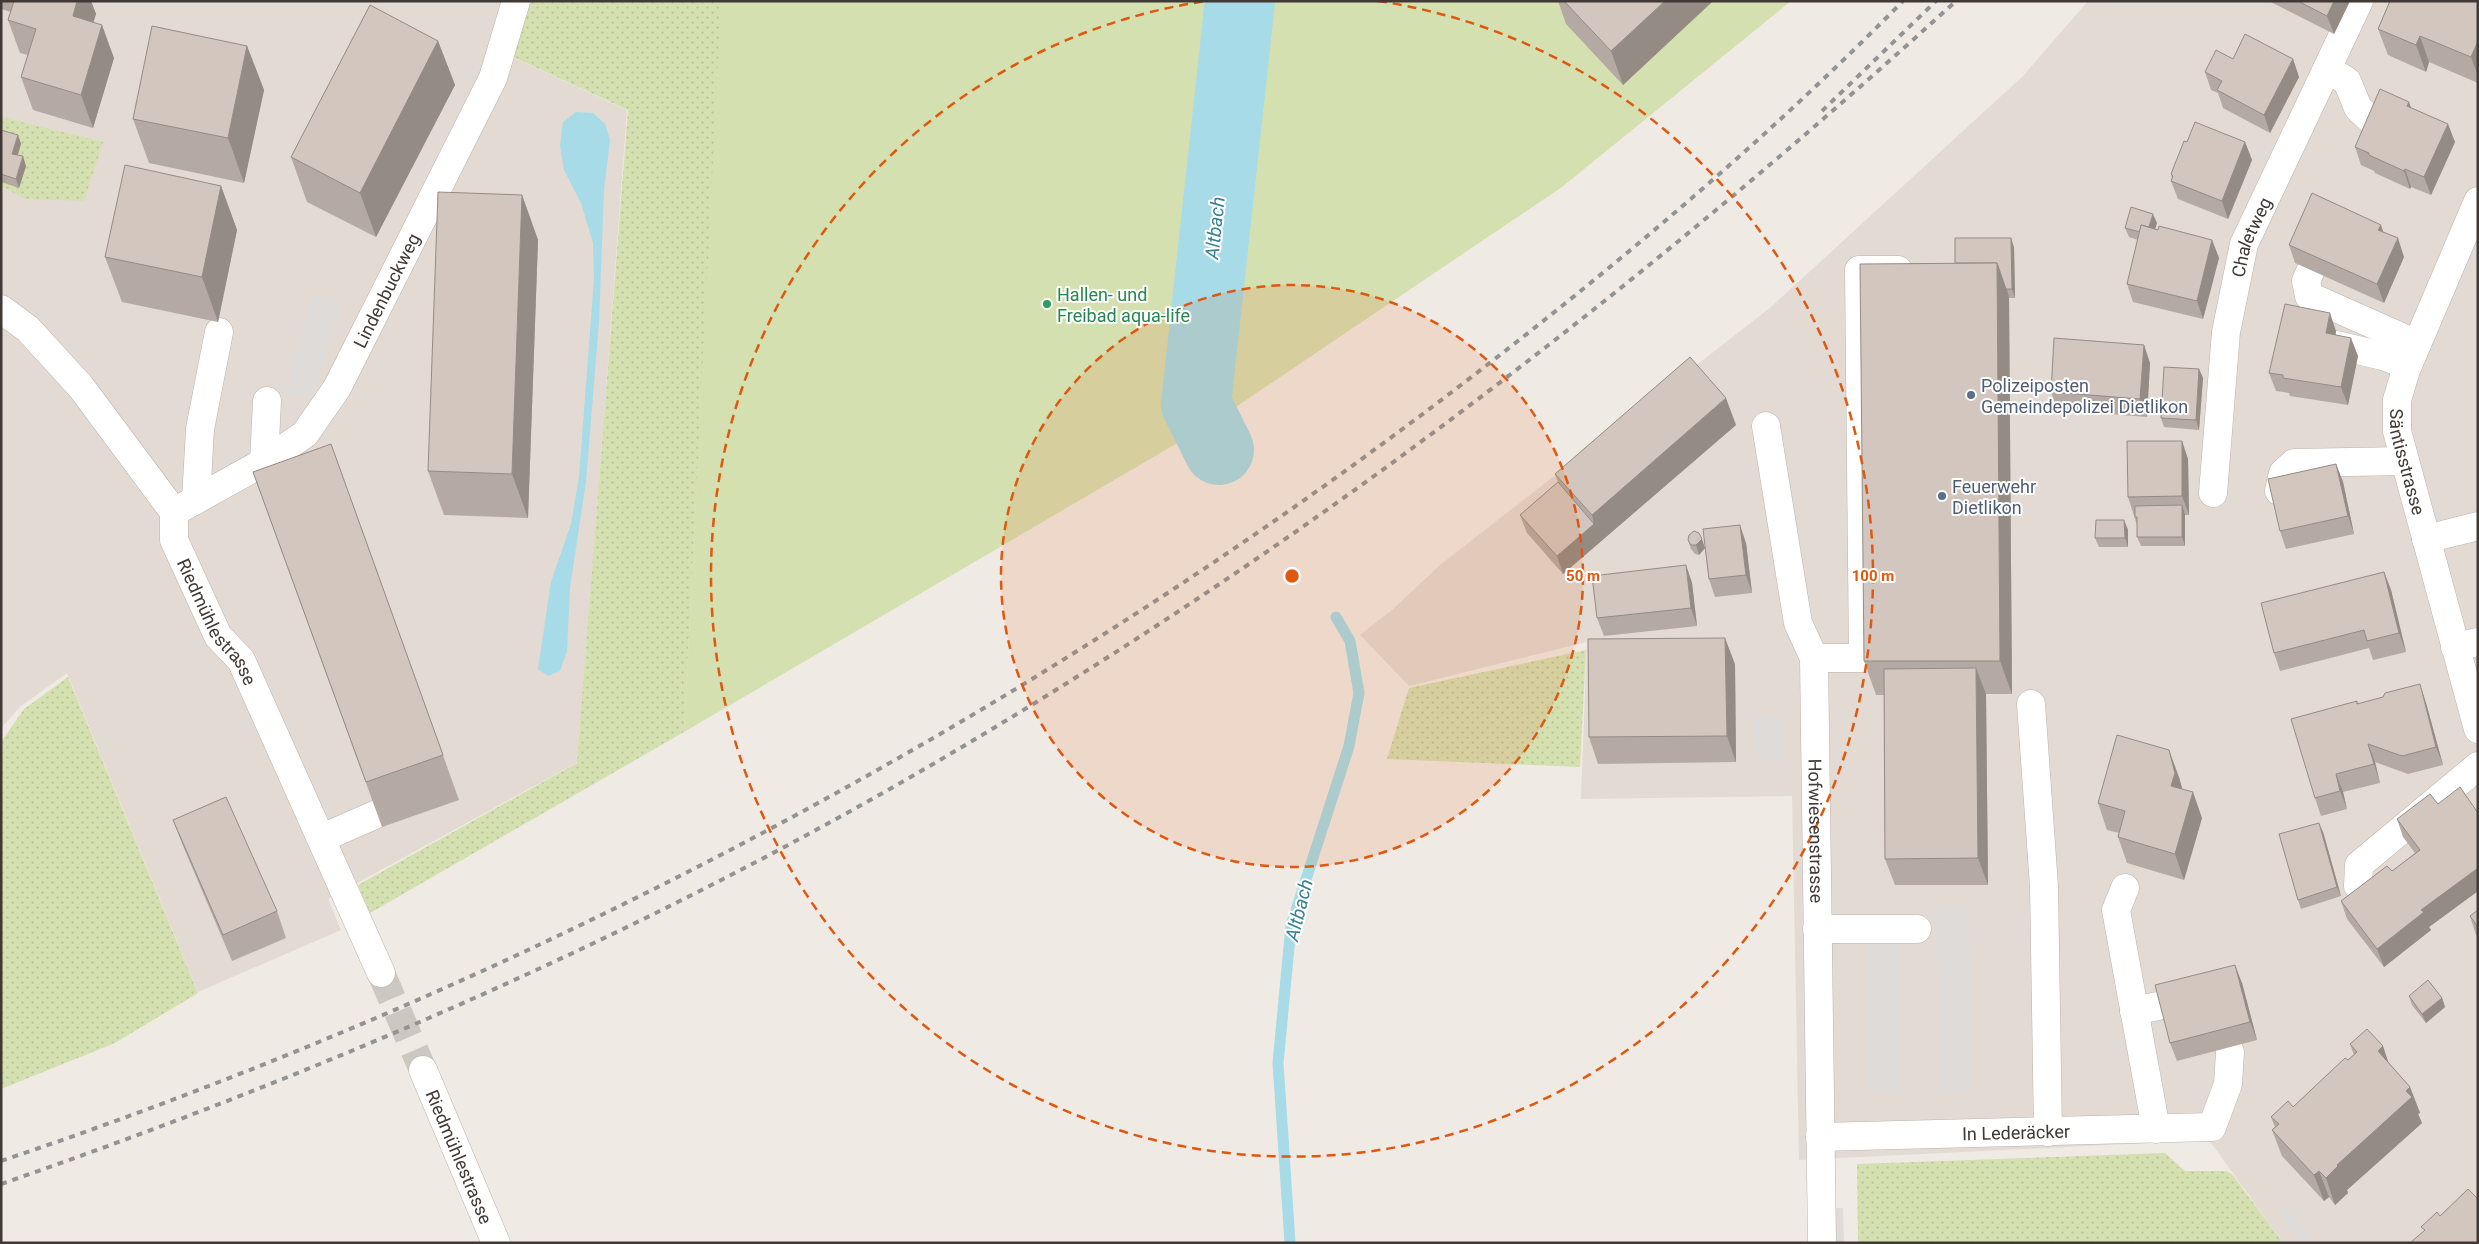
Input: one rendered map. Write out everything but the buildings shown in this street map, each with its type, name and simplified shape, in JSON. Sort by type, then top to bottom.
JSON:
[{"type":"street","name":"Lindenbuckweg","points":[[185,506],[264,462],[305,434],[337,388],[493,78],[516,1]]},
{"type":"street","name":"Chaletweg","points":[[2213,494],[2226,332],[2244,244],[2359,1]]},
{"type":"street","points":[[2327,69],[2347,81],[2358,108],[2375,124]]},
{"type":"street","name":"Säntisstrasse","points":[[2478,201],[2413,354],[2397,400],[2397,431],[2426,539],[2467,645],[2478,729]]},
{"type":"street","points":[[1814,658],[1863,658],[1859,270],[1923,270]]},
{"type":"street","points":[[2310,272],[2306,280],[2309,296],[2413,354]]},
{"type":"street","points":[[1,309],[28,329],[81,386],[185,506]]},
{"type":"street","name":"Riedmühlestrasse","points":[[219,332],[185,506],[174,540],[218,636],[241,660],[381,972]]},
{"type":"street","points":[[2336,345],[2382,356],[2413,354]]},
{"type":"street","points":[[264,462],[267,401]]},
{"type":"street","name":"Hofwiesenstrasse","points":[[1766,426],[1798,623],[1814,658],[1822,1243]]},
{"type":"street","points":[[2280,491],[2283,473],[2294,463],[2405,461]]},
{"type":"street","points":[[2426,539],[2478,526]]},
{"type":"street","points":[[2031,704],[2044,886],[2048,1132]]},
{"type":"street","points":[[2358,886],[2359,865],[2478,766]]},
{"type":"street","points":[[322,838],[377,814]]},
{"type":"street","points":[[2125,888],[2116,910],[2146,1009],[2156,1129]]},
{"type":"street","points":[[1817,929],[1917,929]]},
{"type":"street","name":"In Lederäcker","points":[[1820,1137],[2212,1127],[2228,1084],[2230,1052]]},
{"type":"street","name":"Riedmühlestrasse","points":[[423,1070],[496,1243]]},
{"type":"shaded area","points":[[1,1],[504,1],[492,48],[627,110],[578,762],[328,899],[341,930],[198,992],[67,673],[21,706],[1,728]]},
{"type":"shaded area","points":[[2088,1],[2478,1],[2478,1243],[2283,1243],[2209,1140],[1799,1160],[1792,796],[1581,799],[1587,642],[1409,686],[1360,635],[1393,609],[1440,565],[1771,307],[2023,76]]},
{"type":"shaded area","points":[[2478,216],[2478,246],[2454,303],[2442,298]]},
{"type":"shaded area","points":[[312,295],[340,302],[313,401],[284,393]]},
{"type":"shaded area","points":[[1782,717],[1785,761],[1755,761],[1754,718]]},
{"type":"shaded area","points":[[1936,906],[1968,906],[1971,1092],[1939,1093]]},
{"type":"shaded area","points":[[1899,944],[1901,1091],[1870,1091],[1867,945]]},
{"type":"shaded area","points":[[2286,1205],[2315,1243],[2301,1243],[2277,1212]]},
{"type":"shaded area","points":[[1832,1208],[1843,1208],[1844,1243],[1833,1243]]},
{"type":"green space","points":[[527,1],[722,1],[684,732],[370,913],[358,885],[577,763],[628,110],[513,57]]},
{"type":"green space","name":"Hallen- und Freibad aqua-life","points":[[721,1],[1791,1],[1562,187],[1215,421],[684,732]]},
{"type":"green space","points":[[1,117],[103,142],[84,201],[25,199],[1,186]]},
{"type":"green space","points":[[1586,650],[1580,767],[1387,759],[1409,688]]},
{"type":"green space","points":[[68,677],[198,993],[115,1043],[1,1089],[1,742],[24,709]]},
{"type":"green space","points":[[2165,1153],[2185,1171],[2226,1171],[2232,1174],[2283,1243],[1858,1243],[1857,1164]]},
{"type":"water","points":[[576,112],[593,113],[605,124],[610,140],[604,190],[599,322],[586,481],[570,588],[567,651],[560,671],[548,676],[538,669],[551,582],[571,524],[579,477],[594,279],[593,243],[581,203],[564,170],[560,146],[563,122]]},
{"type":"waterway","name":"Altbach","points":[[1219,450],[1196,404],[1240,1]]},
{"type":"waterway","name":"Altbach","points":[[1290,1243],[1278,1063],[1291,926],[1349,746],[1359,693],[1350,641],[1336,617]]},
{"type":"tunnel","points":[[381,973],[423,1070]]},
{"type":"railway","points":[[1,1161],[199,1090],[394,1010],[585,923],[772,828],[956,725],[1135,614],[1309,497],[1478,372],[1534,329],[1697,194],[1802,99],[1903,1]]},
{"type":"railway","points":[[1822,111],[1936,1]]},
{"type":"railway","points":[[1,1184],[229,1100],[342,1055],[564,957],[781,849],[888,790],[1031,705],[1171,616],[1309,523],[1443,425],[1575,324],[1705,219],[1831,112],[1956,1]]},
{"type":"place","name":"Hallen- und Freibad aqua-life","points":[[1047,304]]},
{"type":"place","name":"Polizeiposten Gemeindepolizei Dietlikon","points":[[1971,395]]},
{"type":"place","name":"Feuerwehr Dietlikon","points":[[1942,496]]}]
